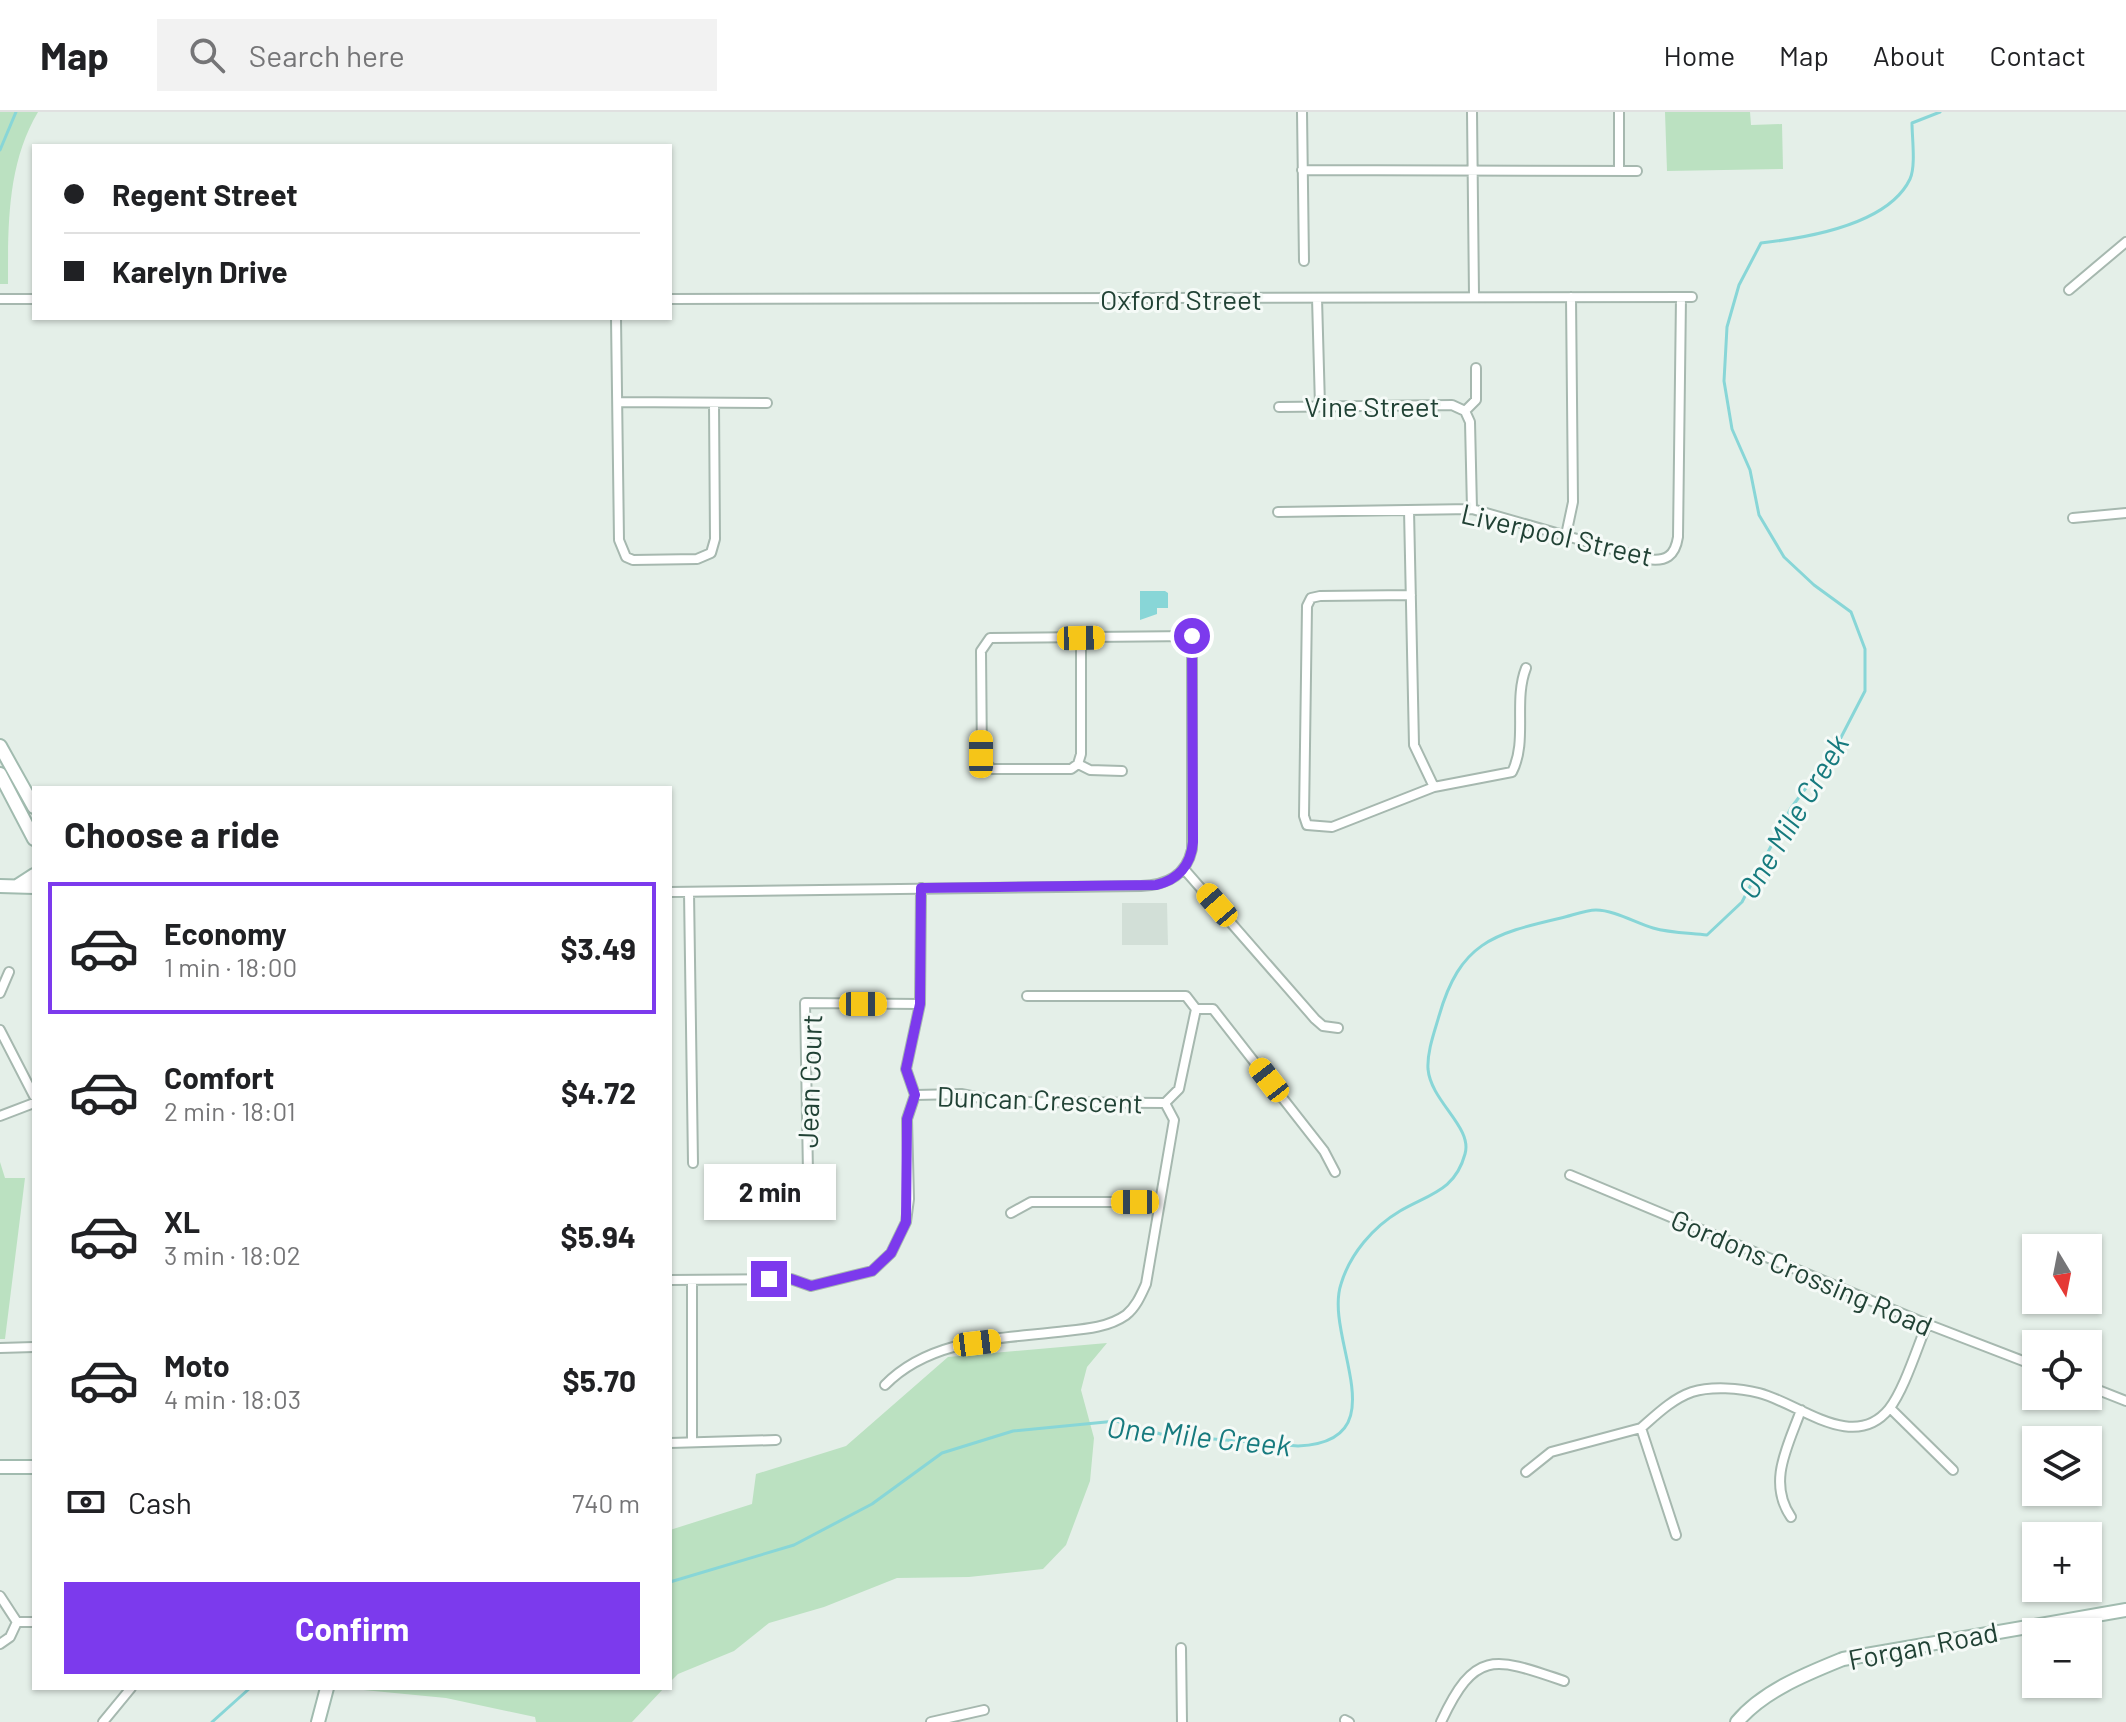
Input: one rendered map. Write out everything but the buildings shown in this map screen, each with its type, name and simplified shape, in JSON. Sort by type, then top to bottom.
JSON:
[{"type":"street","points":[[1302,112],[1304,261]]},
{"type":"street","points":[[1472,112],[1474,296]]},
{"type":"street","points":[[1619,112],[1619,170]]},
{"type":"street","points":[[1302,170],[1637,171]]},
{"type":"street","points":[[2069,290],[2126,242]]},
{"type":"street","points":[[1566,535],[1573,502],[1571,297]]},
{"type":"street","name":"Liverpool Street","points":[[1278,512],[1472,509],[1657,561],[1666,559],[1676,547],[1681,297]]},
{"type":"street","name":"Oxford Street","points":[[672,299],[1692,297]]},
{"type":"street","points":[[1317,298],[1320,406]]},
{"type":"street","points":[[0,299],[32,299]]},
{"type":"street","points":[[616,320],[619,540],[621,552],[633,560],[697,559],[711,553],[715,539],[714,403]]},
{"type":"street","name":"Vine Street","points":[[1465,411],[1476,400],[1476,368]]},
{"type":"street","points":[[618,402],[767,403]]},
{"type":"street","name":"Vine Street","points":[[1279,407],[1452,405],[1465,411],[1470,422],[1472,509]]},
{"type":"street","points":[[1409,510],[1414,745],[1434,787]]},
{"type":"street","points":[[2073,518],[2126,513]]},
{"type":"street","points":[[1411,595],[1320,596],[1311,598],[1307,606],[1304,816],[1307,825],[1332,827],[1434,787],[1512,772],[1518,760],[1519,685],[1526,668]]},
{"type":"street","points":[[672,892],[1151,885],[1169,881],[1184,869],[1193,842],[1192,636],[993,637],[985,642],[981,651],[981,754],[984,763],[992,769],[1071,769],[1078,764],[1081,754],[1081,638]]},
{"type":"street","points":[[0,746],[32,803]]},
{"type":"street","points":[[1078,764],[1090,770],[1122,771]]},
{"type":"street","points":[[0,774],[32,835]]},
{"type":"street","points":[[1184,869],[1315,1019],[1323,1026],[1338,1028]]},
{"type":"street","points":[[17,886],[32,876]]},
{"type":"street","points":[[0,886],[32,887]]},
{"type":"street","points":[[672,1280],[791,1279],[811,1286],[872,1271],[891,1253],[906,1222],[907,1119],[915,1095],[906,1069],[920,1004],[921,888]]},
{"type":"street","points":[[689,892],[693,1163]]},
{"type":"street","points":[[0,893],[32,894]]},
{"type":"street","points":[[0,993],[9,972]]},
{"type":"street","points":[[885,1385],[901,1368],[946,1347],[1100,1327],[1126,1315],[1138,1302],[1146,1284],[1174,1120],[1165,1103],[1179,1089],[1196,1009],[1186,996],[1027,996]]},
{"type":"street","name":"Jean Court","points":[[808,1173],[805,1003],[920,1004]]},
{"type":"street","points":[[1196,1009],[1213,1009],[1324,1151],[1335,1172]]},
{"type":"street","points":[[0,1030],[32,1092]]},
{"type":"street","name":"Duncan Crescent","points":[[915,1095],[961,1094],[1001,1102],[1165,1103]]},
{"type":"street","points":[[0,1116],[32,1104]]},
{"type":"street","name":"Gordons Crossing Road","points":[[1570,1175],[2022,1361]]},
{"type":"street","points":[[1011,1213],[1031,1202],[1160,1202]]},
{"type":"street","points":[[692,1280],[692,1440]]},
{"type":"street","points":[[1526,1472],[1551,1452],[1641,1428],[1665,1407],[1692,1392],[1737,1388],[1762,1393],[1848,1429],[1873,1422],[1890,1408],[1927,1324]]},
{"type":"street","points":[[0,1348],[32,1347]]},
{"type":"street","points":[[2102,1392],[2126,1401]]},
{"type":"street","points":[[1890,1408],[1953,1470]]},
{"type":"street","points":[[1791,1517],[1782,1504],[1780,1470],[1801,1410]]},
{"type":"street","points":[[1641,1428],[1676,1535]]},
{"type":"street","points":[[672,1443],[776,1440]]},
{"type":"street","points":[[0,1467],[32,1467]]},
{"type":"street","points":[[0,1596],[17,1622]]},
{"type":"street","name":"Forgan Road","points":[[1737,1722],[1748,1709],[1804,1675],[1843,1659],[2126,1610]]},
{"type":"street","points":[[17,1622],[32,1622]]},
{"type":"street","points":[[0,1644],[10,1637],[17,1622]]},
{"type":"street","points":[[1181,1648],[1182,1722]]},
{"type":"street","points":[[1441,1722],[1462,1682],[1483,1667],[1513,1664],[1564,1681]]},
{"type":"street","points":[[103,1722],[129,1690]]},
{"type":"street","points":[[318,1722],[326,1690]]},
{"type":"street","points":[[931,1722],[984,1710]]},
{"type":"shaded area","points":[[1122,903],[1167,903],[1168,945],[1122,945]]},
{"type":"green space","points":[[0,112],[38,112],[20,153],[11,196],[8,284],[0,284]]},
{"type":"green space","points":[[1665,112],[1750,112],[1751,125],[1782,124],[1783,169],[1667,171]]},
{"type":"green space","points":[[0,1162],[5,1178],[25,1178],[5,1339],[0,1339]]},
{"type":"green space","points":[[1107,1343],[1087,1367],[1081,1390],[1094,1438],[1090,1481],[1066,1545],[1043,1569],[969,1577],[897,1578],[824,1607],[769,1623],[734,1651],[678,1674],[672,1680],[672,1529],[752,1504],[756,1474],[846,1446],[948,1357]]},
{"type":"green space","points":[[364,1690],[662,1690],[632,1722],[536,1722],[535,1717],[446,1698]]},
{"type":"water","points":[[1140,591],[1165,591],[1168,593],[1168,608],[1157,608],[1157,614],[1140,620]]},
{"type":"waterway","points":[[0,150],[16,112]]},
{"type":"waterway","name":"One Mile Creek","points":[[672,1581],[794,1545],[872,1504],[942,1453],[1013,1431],[1116,1421],[1164,1435],[1298,1446],[1329,1440],[1346,1427],[1352,1407],[1351,1384],[1338,1306],[1345,1273],[1372,1233],[1400,1211],[1448,1184],[1461,1166],[1465,1154],[1463,1134],[1436,1092],[1428,1069],[1435,1029],[1447,991],[1457,972],[1469,957],[1498,937],[1592,910],[1610,912],[1660,930],[1707,935],[1742,902],[1791,808],[1835,749],[1865,691],[1865,649],[1851,612],[1814,585],[1784,557],[1759,515],[1750,470],[1732,429],[1724,381],[1727,327],[1739,285],[1761,243],[1822,233],[1884,208],[1899,195],[1912,173],[1912,123],[1940,112]]},
{"type":"waterway","name":"One Mile Creek","points":[[212,1722],[248,1690]]},
{"type":"route","points":[[769,1279],[791,1279],[811,1286],[834,1277],[872,1271],[891,1253],[906,1222],[909,1199],[907,1119],[915,1095],[906,1069],[920,1004],[921,888],[1156,885],[1172,879],[1186,866],[1193,842],[1192,636]]}]
